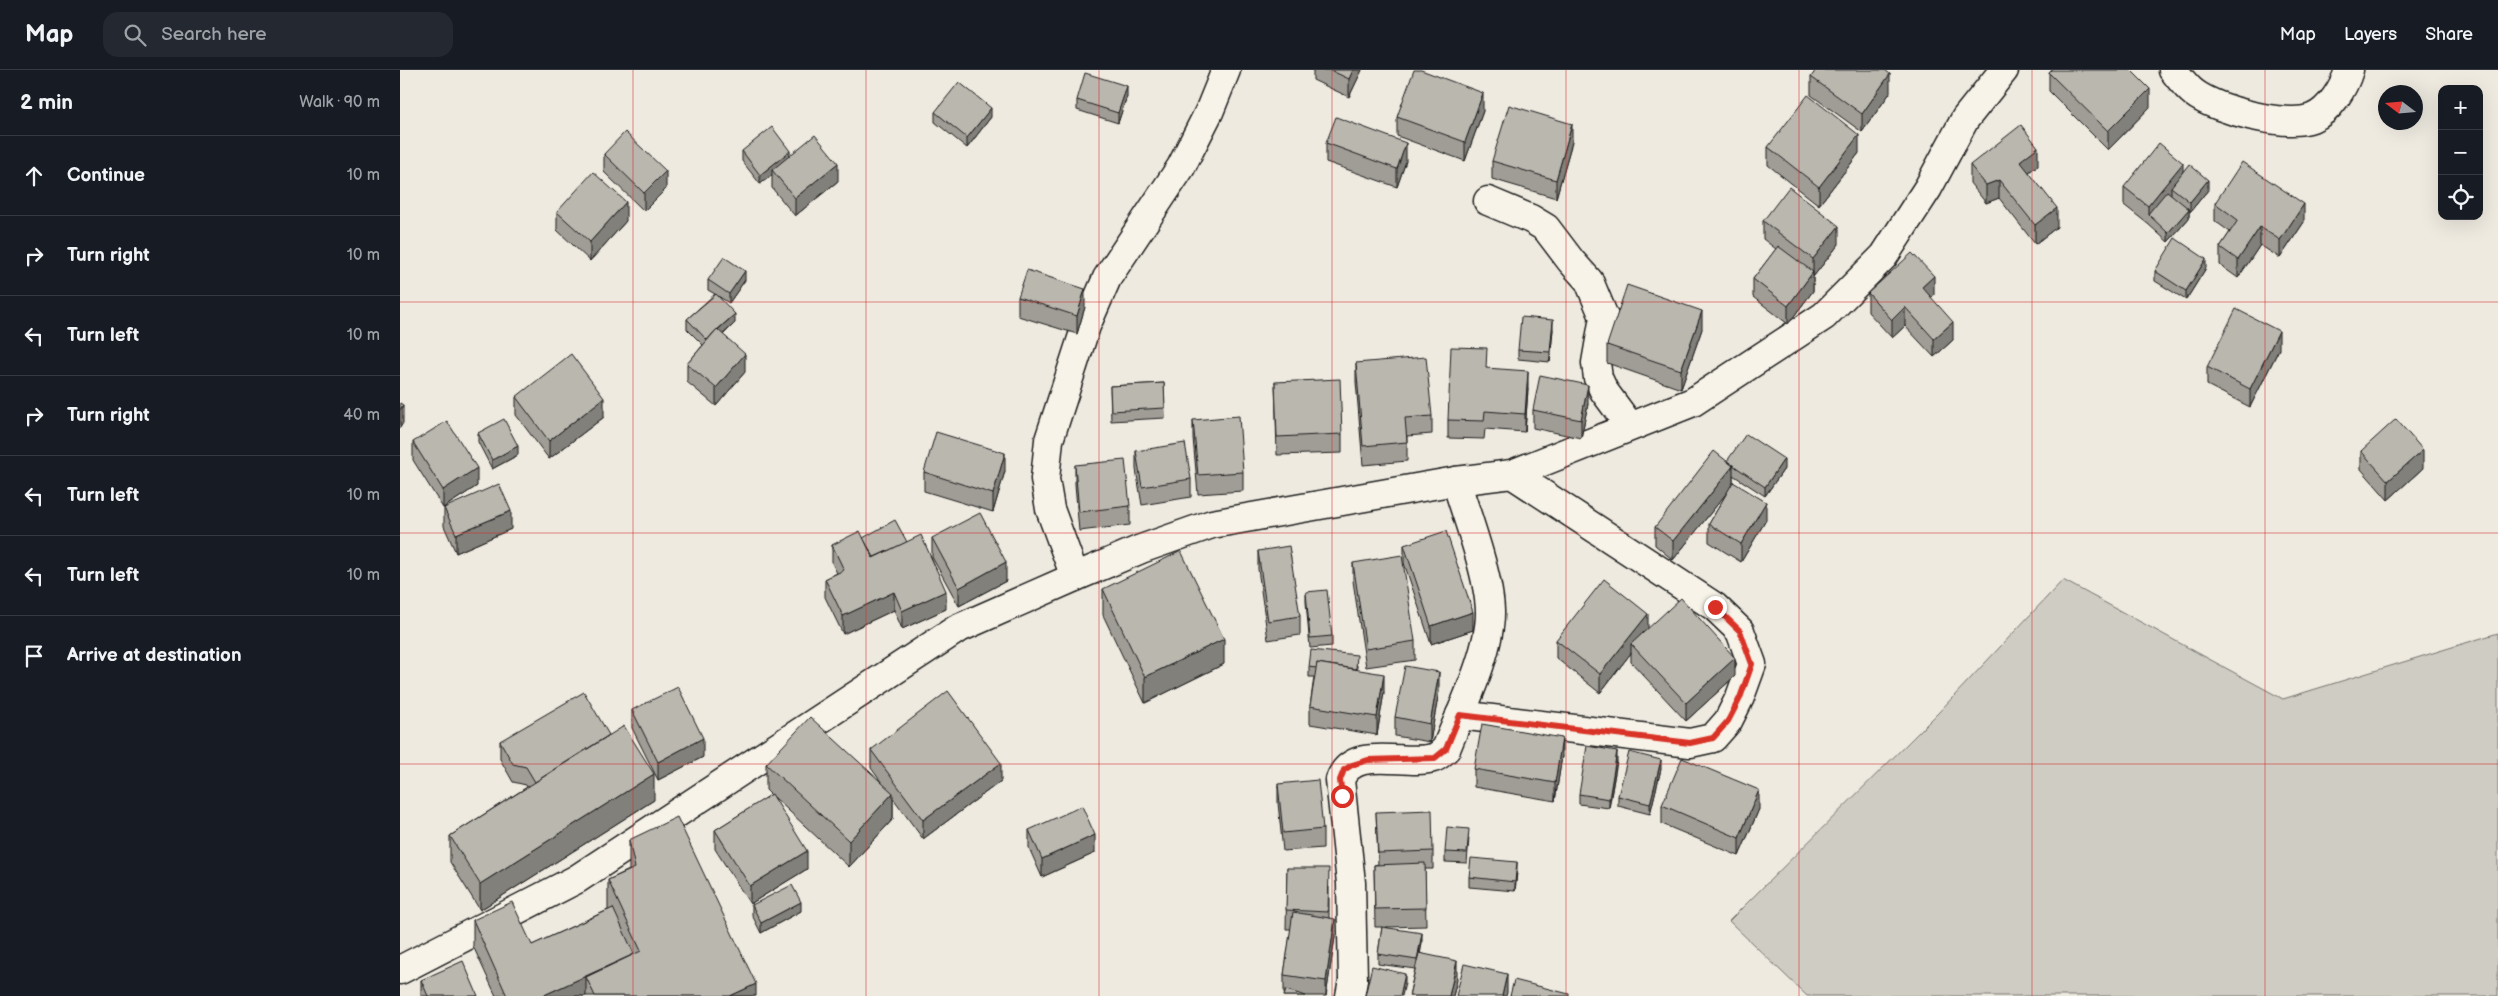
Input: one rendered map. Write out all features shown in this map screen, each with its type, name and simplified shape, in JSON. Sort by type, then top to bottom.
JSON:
[{"type":"street","points":[[1075,577],[1050,509],[1045,479],[1049,440],[1086,326],[1107,278],[1181,168],[1209,112],[1226,70]]},
{"type":"street","points":[[400,970],[577,879],[957,630],[1075,577],[1141,549],[1212,524],[1456,481],[1512,474],[1693,402],[1824,316],[1884,256],[1928,188],[1965,119],[2004,70]]},
{"type":"street","points":[[2173,70],[2194,93],[2230,110],[2250,117],[2311,119],[2323,112],[2337,95],[2349,70]]},
{"type":"street","points":[[1488,202],[1531,219],[1546,228],[1571,261],[1590,281],[1604,317],[1596,364],[1598,378],[1604,391],[1630,426]]},
{"type":"street","points":[[1460,715],[1690,743],[1713,738],[1728,721],[1740,698],[1752,664],[1740,631],[1715,607],[1512,474]]},
{"type":"street","points":[[1350,996],[1353,980],[1351,883],[1340,780],[1344,770],[1352,765],[1368,760],[1435,758],[1446,749],[1486,645],[1490,611],[1484,579],[1456,481]]},
{"type":"shaded area","points":[[2063,580],[2283,699],[2498,633],[2498,996],[1807,996],[1729,921],[1938,713]]},
{"type":"building","points":[[1330,70],[1353,70],[1349,79]]},
{"type":"building","points":[[1414,70],[1421,70],[1483,93],[1465,142],[1397,117]]},
{"type":"building","points":[[1816,70],[1885,70],[1890,74],[1862,114],[1811,77]]},
{"type":"building","points":[[2052,70],[2131,70],[2150,89],[2108,131],[2049,73]]},
{"type":"building","points":[[1085,73],[1127,86],[1118,113],[1077,100]]},
{"type":"building","points":[[959,82],[991,108],[967,138],[935,112]]},
{"type":"building","points":[[1808,95],[1859,135],[1819,187],[1768,147]]},
{"type":"building","points":[[1509,105],[1572,124],[1556,180],[1492,161]]},
{"type":"building","points":[[1336,117],[1406,143],[1397,169],[1326,143]]},
{"type":"building","points":[[2021,125],[2038,147],[2020,161],[2057,208],[2035,225],[1999,180],[1986,185],[1970,165]]},
{"type":"building","points":[[772,127],[790,151],[760,175],[742,151]]},
{"type":"building","points":[[625,132],[666,171],[644,193],[604,154]]},
{"type":"building","points":[[815,135],[838,163],[795,198],[772,170]]},
{"type":"building","points":[[2159,143],[2183,163],[2148,206],[2124,187]]},
{"type":"building","points":[[2242,162],[2304,204],[2280,240],[2260,227],[2238,260],[2220,247],[2238,220],[2215,203]]},
{"type":"building","points":[[2189,164],[2208,180],[2190,202],[2171,187]]},
{"type":"building","points":[[593,172],[626,202],[590,242],[557,212]]},
{"type":"building","points":[[1789,187],[1839,226],[1813,259],[1763,221]]},
{"type":"building","points":[[2167,191],[2189,209],[2168,233],[2148,214]]},
{"type":"building","points":[[2175,238],[2206,259],[2186,291],[2155,271]]},
{"type":"building","points":[[1778,246],[1813,272],[1788,306],[1753,279]]},
{"type":"building","points":[[1912,253],[1934,276],[1922,287],[1953,322],[1934,339],[1905,307],[1892,320],[1868,293]]},
{"type":"building","points":[[724,257],[745,271],[729,294],[708,280]]},
{"type":"building","points":[[1027,270],[1085,289],[1077,316],[1018,297]]},
{"type":"building","points":[[1627,285],[1702,311],[1681,370],[1607,345]]},
{"type":"building","points":[[716,294],[735,314],[707,340],[687,319]]},
{"type":"building","points":[[2236,309],[2279,331],[2250,389],[2207,367]]},
{"type":"building","points":[[1521,317],[1553,320],[1550,352],[1518,350]]},
{"type":"building","points":[[717,329],[745,354],[716,388],[687,364]]},
{"type":"building","points":[[1451,347],[1487,348],[1486,368],[1528,371],[1525,414],[1485,411],[1484,421],[1448,420]]},
{"type":"building","points":[[571,354],[604,398],[549,441],[516,397]]},
{"type":"building","points":[[1426,357],[1432,416],[1405,418],[1407,442],[1363,446],[1356,363]]},
{"type":"building","points":[[1540,375],[1588,385],[1581,420],[1533,410]]},
{"type":"building","points":[[1340,379],[1342,434],[1277,437],[1275,382]]},
{"type":"building","points":[[1164,383],[1165,408],[1111,411],[1110,386]]},
{"type":"building","points":[[1239,416],[1243,472],[1198,475],[1193,420]]},
{"type":"building","points":[[504,419],[518,446],[492,460],[478,433]]},
{"type":"building","points":[[2396,419],[2423,450],[2388,481],[2361,451]]},
{"type":"building","points":[[447,421],[477,468],[443,490],[413,442]]},
{"type":"building","points":[[936,432],[1005,453],[993,494],[924,472]]},
{"type":"building","points":[[1746,434],[1784,459],[1765,487],[1727,461]]},
{"type":"building","points":[[1185,443],[1191,479],[1142,487],[1136,451]]},
{"type":"building","points":[[1714,451],[1733,466],[1673,541],[1655,527]]},
{"type":"building","points":[[1125,460],[1130,506],[1079,512],[1075,465]]},
{"type":"building","points":[[1733,482],[1766,502],[1741,544],[1709,524]]},
{"type":"building","points":[[499,484],[511,511],[456,534],[444,508]]},
{"type":"building","points":[[980,513],[1006,562],[959,588],[932,538]]},
{"type":"building","points":[[895,520],[907,542],[874,557],[863,538]]},
{"type":"building","points":[[860,531],[873,558],[921,535],[946,591],[902,611],[894,592],[843,616],[825,579],[844,570],[832,545]]},
{"type":"building","points":[[1446,531],[1473,612],[1431,626],[1404,545]]},
{"type":"building","points":[[1289,546],[1300,616],[1268,621],[1258,551]]},
{"type":"building","points":[[1181,551],[1224,639],[1145,677],[1103,589]]},
{"type":"building","points":[[1402,555],[1415,641],[1366,649],[1353,563]]},
{"type":"building","points":[[1604,579],[1648,614],[1600,674],[1556,640]]},
{"type":"building","points":[[1327,590],[1332,636],[1310,638],[1306,592]]},
{"type":"building","points":[[1681,598],[1735,658],[1686,703],[1631,644]]},
{"type":"building","points":[[1311,650],[1357,655],[1356,669],[1317,663],[1316,668],[1309,667]]},
{"type":"building","points":[[1317,663],[1384,674],[1377,717],[1310,706]]},
{"type":"building","points":[[1405,666],[1439,672],[1430,724],[1395,717]]},
{"type":"building","points":[[678,687],[703,738],[658,762],[632,710]]},
{"type":"building","points":[[948,691],[1001,763],[923,820],[871,750]]},
{"type":"building","points":[[584,692],[609,735],[535,782],[526,767],[513,764],[500,741]]},
{"type":"building","points":[[810,717],[893,793],[849,841],[766,764]]},
{"type":"building","points":[[1482,724],[1562,738],[1555,783],[1474,769]]},
{"type":"building","points":[[624,726],[654,774],[480,884],[450,836]]},
{"type":"building","points":[[1587,746],[1617,751],[1609,799],[1579,794]]},
{"type":"building","points":[[1629,752],[1661,760],[1650,804],[1618,796]]},
{"type":"building","points":[[1682,758],[1759,790],[1739,838],[1662,805]]},
{"type":"building","points":[[1318,780],[1323,829],[1283,833],[1278,784]]},
{"type":"building","points":[[772,794],[807,851],[750,886],[715,830]]},
{"type":"building","points":[[1082,806],[1095,835],[1042,859],[1029,830]]},
{"type":"building","points":[[1432,810],[1433,851],[1378,853],[1376,812]]},
{"type":"building","points":[[677,817],[756,984],[730,996],[595,996],[586,977],[641,951],[608,880],[635,868],[629,840]]},
{"type":"building","points":[[1447,827],[1469,829],[1467,853],[1445,852]]},
{"type":"building","points":[[1471,858],[1517,862],[1515,882],[1469,877]]},
{"type":"building","points":[[1425,863],[1426,908],[1375,909],[1374,865]]},
{"type":"building","points":[[1287,868],[1329,868],[1328,912],[1286,910]]},
{"type":"building","points":[[792,885],[801,902],[761,923],[752,905]]},
{"type":"building","points":[[512,902],[532,945],[613,908],[634,954],[542,996],[507,996],[473,920]]},
{"type":"building","points":[[1293,912],[1335,919],[1326,981],[1284,975]]},
{"type":"building","points":[[1382,927],[1422,933],[1417,960],[1378,954]]},
{"type":"building","points":[[1419,953],[1457,961],[1449,996],[1409,996]]},
{"type":"building","points":[[463,961],[478,996],[428,996],[421,980]]},
{"type":"building","points":[[1464,964],[1507,974],[1502,996],[1456,996]]},
{"type":"building","points":[[1372,966],[1405,974],[1400,996],[1365,996]]},
{"type":"building","points":[[1514,980],[1569,994],[1569,996],[1510,996]]},
{"type":"building","points":[[1286,990],[1306,996],[1284,996]]},
{"type":"route","points":[[1342,796],[1340,780],[1344,770],[1352,765],[1368,760],[1435,758],[1446,749],[1460,715],[1690,743],[1713,738],[1728,721],[1740,698],[1752,664],[1740,631],[1715,607]]}]
